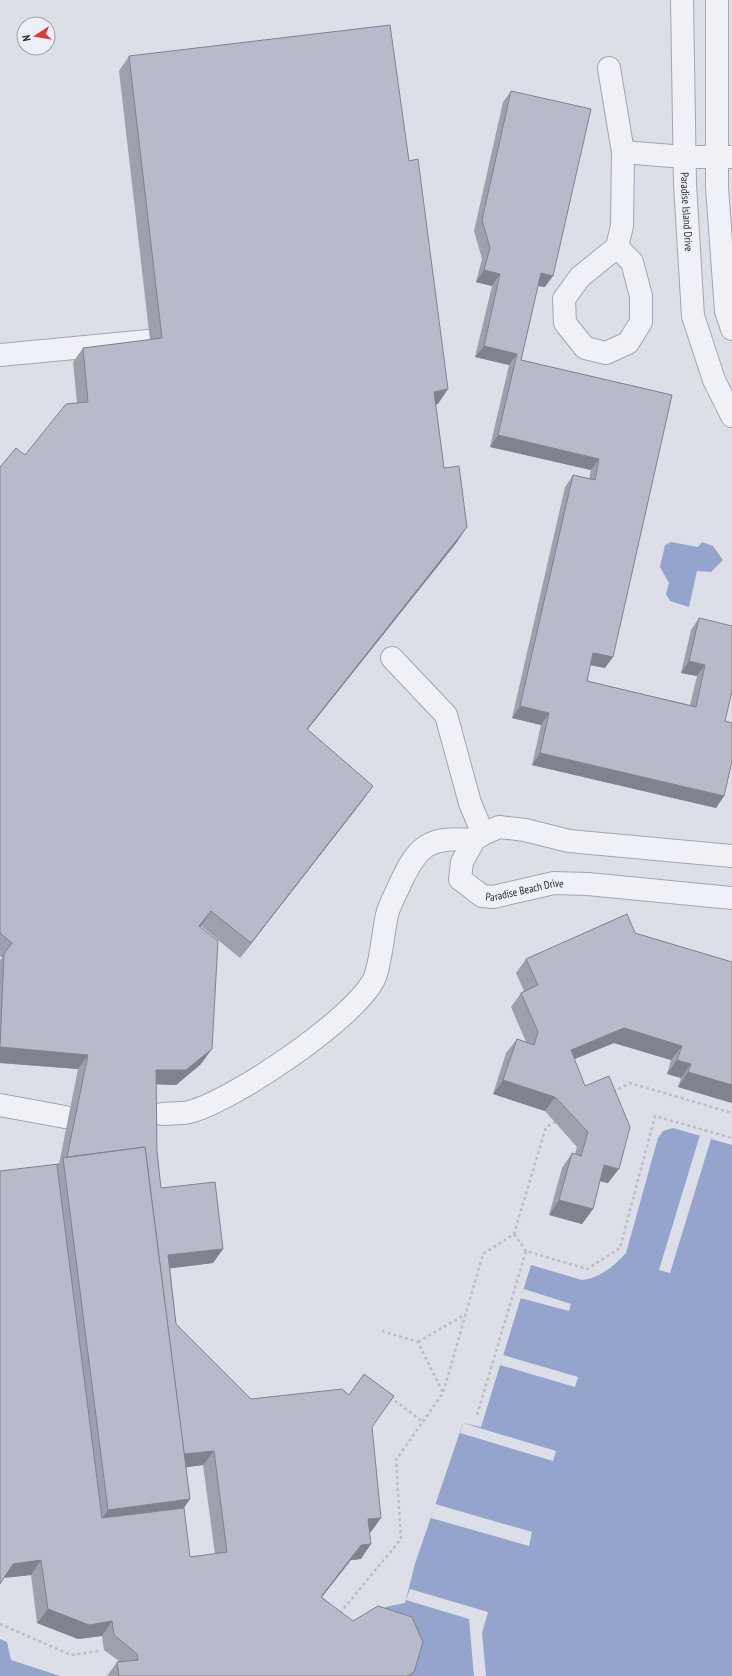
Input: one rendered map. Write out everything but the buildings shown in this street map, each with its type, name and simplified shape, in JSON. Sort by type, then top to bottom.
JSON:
[{"type":"street","name":"Paradise Island Drive","points":[[682,0],[684,157],[693,316],[714,380],[732,416]]},
{"type":"street","points":[[717,0],[724,158],[726,311],[732,329]]},
{"type":"street","points":[[609,68],[623,152],[622,226],[616,247],[580,277],[564,299],[565,323],[586,348],[606,353],[628,343],[641,322],[641,296],[632,262],[616,247]]},
{"type":"street","points":[[623,152],[684,157],[724,158]]},
{"type":"street","points":[[0,355],[150,340]]},
{"type":"street","points":[[392,658],[446,715],[478,837]]},
{"type":"street","points":[[162,1114],[189,1112],[237,1092],[302,1048],[352,1008],[374,978],[387,912],[410,863],[427,844],[451,838],[478,837],[499,827],[525,830],[569,841],[732,856]]},
{"type":"street","name":"Paradise Beach Drive","points":[[478,837],[462,862],[460,879],[482,896],[493,897],[554,883],[588,884],[732,898]]},
{"type":"street","points":[[0,1105],[65,1116]]},
{"type":"path","points":[[609,1094],[630,1083],[732,1113]]},
{"type":"path","points":[[514,1234],[526,1252],[587,1269],[620,1248],[655,1116],[732,1138]]},
{"type":"path","points":[[339,1614],[401,1539],[396,1460],[443,1393],[484,1254],[514,1234],[546,1127],[560,1119]]},
{"type":"path","points":[[477,1415],[526,1252]]},
{"type":"path","points":[[418,1342],[466,1314]]},
{"type":"path","points":[[382,1331],[418,1342],[443,1393]]},
{"type":"path","points":[[388,1396],[423,1422]]},
{"type":"path","points":[[0,1624],[71,1654],[99,1650]]},
{"type":"water","points":[[671,542],[698,547],[702,542],[713,546],[723,560],[711,572],[697,571],[689,607],[670,601],[666,594],[669,583],[660,567],[665,545]]},
{"type":"water","points":[[673,1128],[732,1145],[732,1676],[407,1676],[386,1626],[385,1607],[405,1603],[415,1564],[463,1423],[481,1427],[531,1265],[582,1280],[595,1277],[612,1267],[626,1253],[658,1138],[663,1131]]},
{"type":"water","points":[[0,1639],[7,1642],[11,1660],[60,1676],[0,1676]]},
{"type":"pier","points":[[700,1135],[711,1139],[670,1273],[659,1270]]},
{"type":"pier","points":[[524,1289],[571,1304],[569,1311],[520,1298]]},
{"type":"pier","points":[[503,1355],[578,1377],[575,1387],[500,1365]]},
{"type":"pier","points":[[463,1423],[556,1451],[553,1461],[460,1433]]},
{"type":"pier","points":[[435,1504],[532,1532],[529,1546],[431,1518]]},
{"type":"pier","points":[[410,1589],[488,1612],[482,1633],[486,1676],[474,1676],[469,1619],[406,1600]]}]
